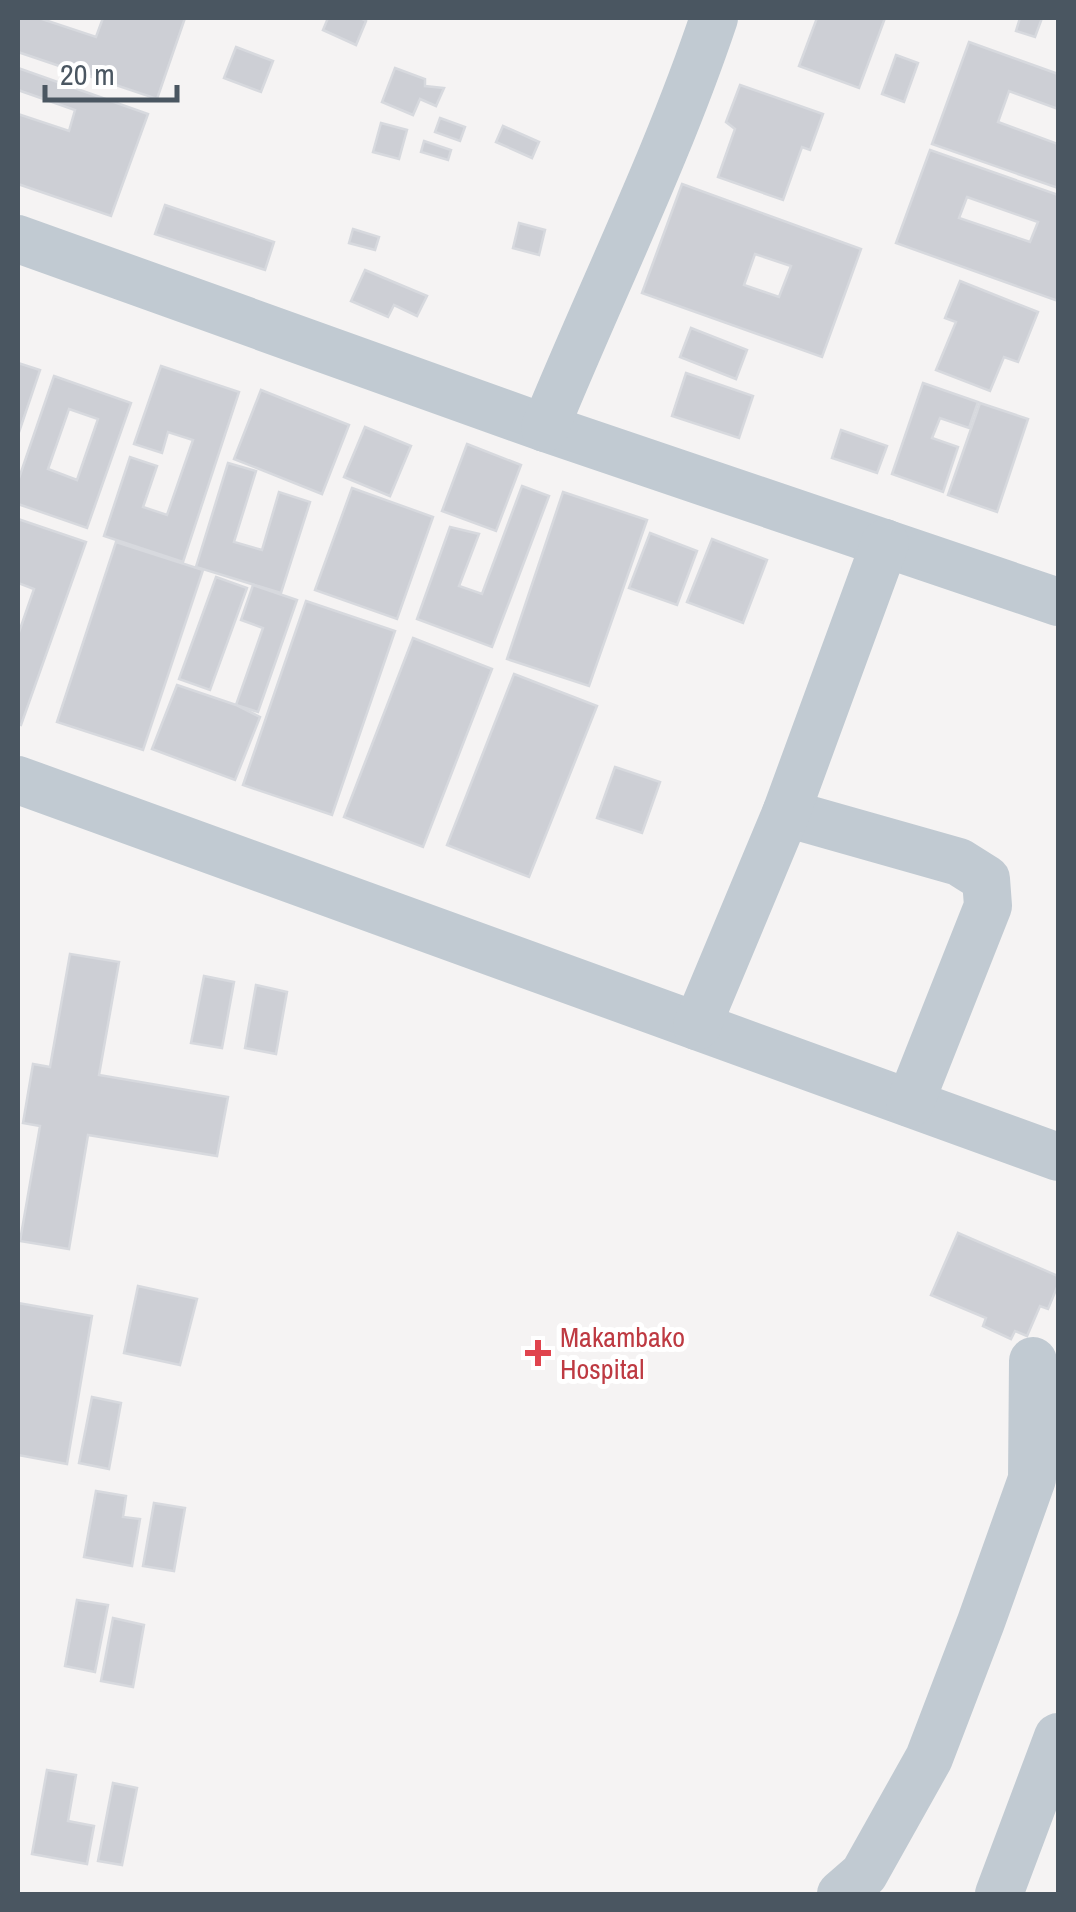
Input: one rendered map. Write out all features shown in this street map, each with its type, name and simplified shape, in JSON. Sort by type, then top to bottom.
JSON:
[{"type":"street","points":[[545,428],[685,106],[714,18]]},
{"type":"street","points":[[18,239],[545,428],[1058,602]]},
{"type":"street","points":[[697,1026],[786,813],[885,543]]},
{"type":"street","points":[[18,780],[1058,1156]]},
{"type":"street","points":[[786,813],[958,862],[986,879],[988,906],[910,1103]]},
{"type":"street","points":[[840,1894],[864,1874],[929,1758],[994,1586],[1032,1480],[1032,1362]]},
{"type":"street","points":[[999,1894],[1058,1737]]},
{"type":"building","points":[[18,18],[39,18],[96,37],[103,18],[185,18],[157,99],[18,52]]},
{"type":"building","points":[[328,18],[366,21],[356,45],[323,30]]},
{"type":"building","points":[[817,18],[885,18],[859,88],[799,66]]},
{"type":"building","points":[[1020,18],[1042,18],[1035,37],[1016,31]]},
{"type":"building","points":[[969,42],[1058,74],[1058,109],[1009,91],[998,122],[1058,144],[1058,188],[932,144]]},
{"type":"building","points":[[236,47],[273,61],[261,92],[224,78]]},
{"type":"building","points":[[896,55],[918,63],[904,102],[882,94]]},
{"type":"building","points":[[18,68],[148,114],[111,216],[18,184],[18,114],[69,131],[75,110],[18,90]]},
{"type":"building","points":[[395,68],[425,79],[425,86],[444,88],[436,106],[420,99],[413,115],[382,102]]},
{"type":"building","points":[[740,85],[823,114],[810,150],[802,147],[783,200],[718,177],[735,129],[726,122]]},
{"type":"building","points":[[440,118],[465,127],[460,141],[435,132]]},
{"type":"building","points":[[381,123],[407,130],[399,159],[373,152]]},
{"type":"building","points":[[503,126],[539,142],[532,158],[496,142]]},
{"type":"building","points":[[424,141],[451,150],[448,160],[421,152]]},
{"type":"building","points":[[930,150],[1058,195],[1058,301],[896,243]],"holes":[[[967,197],[1038,222],[1030,242],[959,218]]]},
{"type":"building","points":[[682,184],[861,249],[822,357],[642,293]],"holes":[[[755,254],[791,266],[779,297],[744,285]]]},
{"type":"building","points":[[165,205],[274,242],[265,270],[155,234]]},
{"type":"building","points":[[519,223],[545,230],[539,255],[513,248]]},
{"type":"building","points":[[353,229],[379,237],[375,250],[349,243]]},
{"type":"building","points":[[365,270],[427,296],[417,316],[394,305],[388,317],[351,301]]},
{"type":"building","points":[[960,281],[1038,312],[1018,362],[1004,357],[990,391],[936,370],[956,322],[945,318]]},
{"type":"building","points":[[691,328],[747,350],[736,379],[680,357]]},
{"type":"building","points":[[18,363],[40,370],[18,435]]},
{"type":"building","points":[[161,366],[239,392],[183,562],[104,536],[130,457],[157,466],[143,507],[167,515],[193,440],[168,432],[162,453],[134,444]]},
{"type":"building","points":[[686,373],[753,396],[739,438],[672,416]]},
{"type":"building","points":[[54,376],[131,403],[87,528],[18,504],[18,481]],"holes":[[[69,409],[98,419],[77,480],[48,469]]]},
{"type":"building","points":[[923,383],[978,402],[969,428],[940,418],[932,438],[958,447],[943,492],[892,474]]},
{"type":"building","points":[[261,390],[349,425],[322,494],[234,459]]},
{"type":"building","points":[[980,403],[1028,419],[997,512],[948,495]]},
{"type":"building","points":[[365,427],[411,446],[390,496],[344,477]]},
{"type":"building","points":[[841,430],[887,446],[877,473],[832,458]]},
{"type":"building","points":[[467,444],[521,465],[496,531],[442,511]]},
{"type":"building","points":[[228,463],[256,471],[234,542],[262,550],[279,492],[310,502],[281,593],[196,567]]},
{"type":"building","points":[[522,486],[549,496],[492,647],[417,619],[450,527],[479,534],[459,586],[482,594]]},
{"type":"building","points":[[352,488],[433,517],[397,619],[315,590]]},
{"type":"building","points":[[563,492],[647,520],[589,686],[507,659]]},
{"type":"building","points":[[18,519],[86,542],[21,725],[18,635],[34,589],[18,583]]},
{"type":"building","points":[[650,533],[697,551],[677,605],[629,588]]},
{"type":"building","points":[[712,539],[767,560],[743,623],[687,602]]},
{"type":"building","points":[[116,542],[203,570],[143,750],[57,722]]},
{"type":"building","points":[[216,577],[247,588],[210,690],[179,679]]},
{"type":"building","points":[[253,585],[297,600],[258,712],[236,705],[263,628],[241,620]]},
{"type":"building","points":[[306,601],[395,631],[332,815],[243,785]]},
{"type":"building","points":[[413,638],[492,669],[423,847],[344,817]]},
{"type":"building","points":[[514,674],[597,706],[529,877],[447,845]]},
{"type":"building","points":[[177,685],[260,717],[235,780],[152,749]]},
{"type":"building","points":[[615,767],[660,782],[642,833],[597,818]]},
{"type":"building","points":[[70,954],[119,962],[99,1075],[228,1097],[217,1156],[88,1135],[69,1249],[20,1241],[40,1126],[23,1123],[33,1064],[50,1067]]},
{"type":"building","points":[[204,976],[234,982],[222,1048],[191,1043]]},
{"type":"building","points":[[256,985],[287,992],[276,1054],[245,1048]]},
{"type":"building","points":[[958,1233],[1058,1276],[1048,1309],[1040,1306],[1027,1336],[1015,1331],[1011,1339],[983,1326],[986,1318],[931,1295]]},
{"type":"building","points":[[138,1286],[197,1299],[180,1365],[124,1353]]},
{"type":"building","points":[[18,1303],[92,1316],[67,1464],[18,1455]]},
{"type":"building","points":[[92,1397],[121,1403],[109,1469],[79,1463]]},
{"type":"building","points":[[96,1491],[126,1496],[123,1517],[140,1519],[132,1566],[84,1557]]},
{"type":"building","points":[[154,1503],[185,1508],[174,1571],[143,1566]]},
{"type":"building","points":[[77,1600],[108,1605],[95,1672],[65,1666]]},
{"type":"building","points":[[113,1618],[144,1625],[133,1687],[101,1681]]},
{"type":"building","points":[[47,1770],[76,1775],[68,1821],[94,1826],[87,1864],[32,1854]]},
{"type":"building","points":[[113,1783],[137,1788],[122,1865],[98,1861]]},
{"type":"place","name":"Makambako Hospital","points":[[538,1353]]}]
